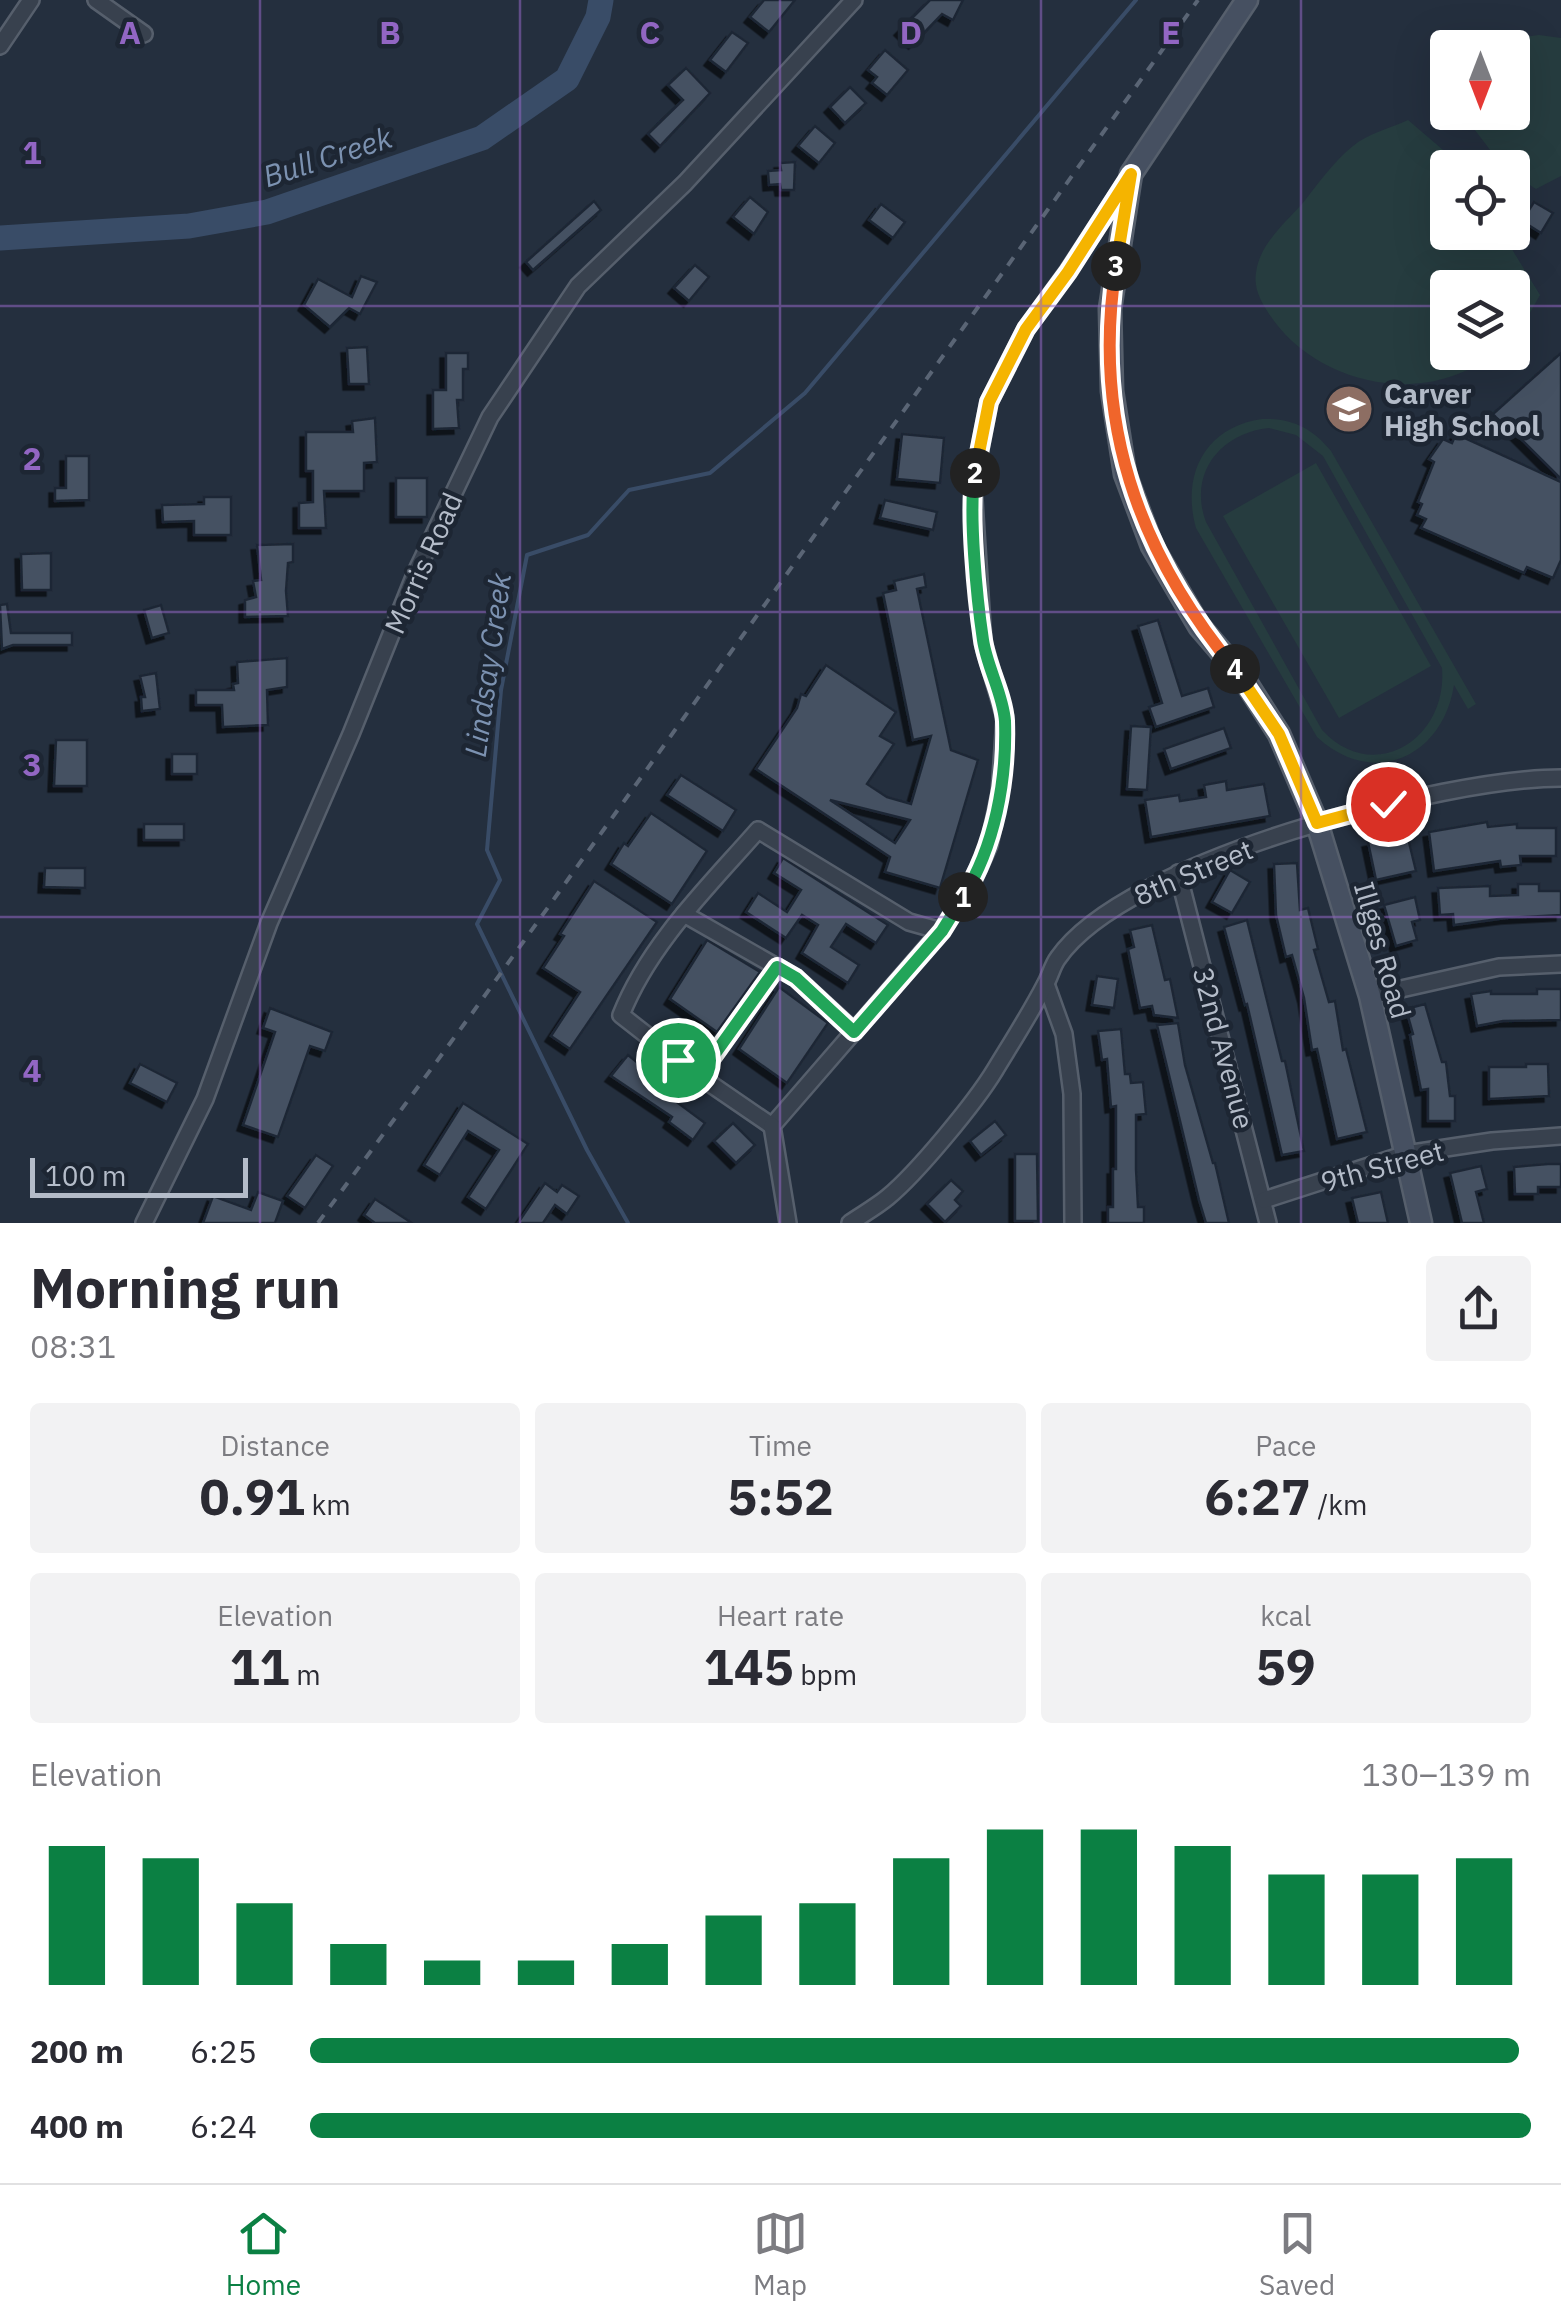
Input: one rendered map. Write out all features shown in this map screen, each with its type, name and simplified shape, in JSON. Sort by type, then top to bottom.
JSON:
[{"type":"street","points":[[0,46],[31,0]]},
{"type":"street","points":[[96,0],[144,34]]},
{"type":"street","name":"Morris Road","points":[[144,1223],[205,1099],[270,923],[416,572],[490,417],[578,286],[685,183],[854,0]]},
{"type":"street","name":"Illges Road","points":[[1248,0],[1131,174],[1110,309],[1112,391],[1126,474],[1152,546],[1199,626],[1242,676],[1279,734],[1317,823],[1370,996],[1422,1223]]},
{"type":"street","points":[[772,1126],[942,931],[990,845],[1000,793],[1005,718],[983,642],[973,485],[989,402],[1026,329],[1131,174]]},
{"type":"street","name":"8th Street","points":[[850,1223],[890,1196],[992,1075],[1058,958],[1099,918],[1136,894],[1178,873],[1317,823],[1461,788],[1561,778]]},
{"type":"street","points":[[788,1223],[772,1126],[621,1015],[632,988],[684,914],[758,830],[909,922],[942,931]]},
{"type":"street","name":"32nd Avenue","points":[[1178,873],[1268,1223]]},
{"type":"street","points":[[684,914],[796,978],[854,1032]]},
{"type":"street","points":[[1370,996],[1498,966],[1561,964]]},
{"type":"street","points":[[699,1076],[777,967]]},
{"type":"street","points":[[1046,984],[1064,1034],[1072,1094],[1073,1223]]},
{"type":"street","name":"9th Street","points":[[1264,1200],[1406,1154],[1561,1136]]},
{"type":"green space","points":[[1530,36],[1561,38],[1561,176],[1536,189],[1530,185],[1530,150],[1490,150],[1475,130],[1530,130]]},
{"type":"green space","points":[[1408,120],[1443,150],[1430,150],[1430,250],[1512,250],[1525,270],[1430,270],[1430,370],[1467,370],[1439,380],[1409,384],[1378,382],[1348,374],[1295,344],[1260,298],[1256,286],[1258,263],[1267,244],[1339,159],[1365,138]]},
{"type":"green space","points":[[1530,279],[1540,295],[1530,313]]},
{"type":"green space","points":[[1262,419],[1283,420],[1309,431],[1331,451],[1476,704],[1468,709],[1454,685],[1436,731],[1421,747],[1402,758],[1360,761],[1339,753],[1317,737],[1196,528],[1192,508],[1195,472],[1212,443],[1242,424]],"holes":[[[1269,428],[1296,435],[1323,456],[1442,668],[1441,693],[1433,716],[1404,747],[1384,754],[1364,754],[1342,746],[1322,730],[1206,522],[1201,488],[1205,472],[1223,447],[1236,438]]]},
{"type":"green space","points":[[1316,463],[1431,666],[1339,718],[1223,516]]},
{"type":"building","points":[[764,0],[795,0],[769,32],[750,17]]},
{"type":"building","points":[[930,0],[963,0],[953,20],[942,14],[914,43],[900,30]]},
{"type":"building","points":[[732,32],[748,43],[726,72],[710,60]]},
{"type":"building","points":[[885,50],[908,70],[887,95],[872,83],[877,77],[868,70]]},
{"type":"building","points":[[686,68],[710,93],[660,146],[648,134],[683,100],[668,85]]},
{"type":"building","points":[[850,87],[866,103],[845,123],[830,107]]},
{"type":"building","points":[[815,126],[835,143],[819,163],[798,146]]},
{"type":"building","points":[[795,162],[794,190],[781,190],[780,184],[769,185],[768,171],[781,170],[780,163]]},
{"type":"building","points":[[750,197],[768,212],[754,234],[733,217]]},
{"type":"building","points":[[594,201],[601,210],[533,270],[526,262]]},
{"type":"building","points":[[1534,202],[1553,213],[1541,233],[1530,226]]},
{"type":"building","points":[[881,204],[905,222],[893,238],[869,220]]},
{"type":"building","points":[[695,265],[709,277],[689,301],[674,288]]},
{"type":"building","points":[[361,276],[377,282],[360,314],[349,308],[330,327],[304,305],[318,279],[352,297]]},
{"type":"building","points":[[367,347],[369,384],[349,384],[347,348]]},
{"type":"building","points":[[446,353],[468,353],[468,369],[463,369],[463,400],[457,400],[459,428],[433,429],[433,390],[446,390]]},
{"type":"building","points":[[1561,353],[1561,479],[1493,414]]},
{"type":"building","points":[[375,418],[377,462],[364,463],[364,491],[324,491],[326,528],[299,528],[299,503],[313,502],[313,471],[306,471],[306,432],[353,432],[352,421]]},
{"type":"building","points":[[902,434],[944,438],[940,483],[897,479]]},
{"type":"building","points":[[1456,434],[1561,482],[1561,560],[1553,578],[1527,567],[1524,573],[1421,528],[1426,519],[1417,515],[1422,504],[1418,502],[1434,462],[1429,459],[1443,439],[1452,443]]},
{"type":"building","points":[[66,456],[89,456],[89,500],[55,501],[55,488],[66,488]]},
{"type":"building","points":[[396,478],[427,478],[427,517],[396,517]]},
{"type":"building","points":[[204,497],[231,497],[231,535],[194,535],[194,521],[163,522],[162,505],[204,504]]},
{"type":"building","points":[[885,500],[937,512],[933,530],[880,518]]},
{"type":"building","points":[[293,544],[286,591],[288,616],[245,617],[245,600],[256,597],[253,581],[261,580],[257,545]]},
{"type":"building","points":[[51,553],[51,590],[22,590],[21,554]]},
{"type":"building","points":[[924,574],[926,587],[917,589],[951,750],[978,760],[940,888],[885,872],[890,857],[756,769],[797,708],[801,694],[806,696],[826,665],[896,712],[880,736],[894,744],[867,784],[887,797],[911,804],[931,736],[913,740],[883,593],[896,590],[894,581]],"holes":[[[830,800],[910,820],[895,843]]]},
{"type":"building","points":[[7,604],[11,633],[72,633],[72,645],[13,645],[2,649],[0,605]]},
{"type":"building","points":[[161,605],[169,633],[152,638],[144,610]]},
{"type":"building","points":[[1158,620],[1182,696],[1208,688],[1214,707],[1156,727],[1149,707],[1162,703],[1138,626]]},
{"type":"building","points":[[287,658],[287,687],[267,690],[268,725],[223,727],[222,705],[196,705],[196,690],[234,690],[233,684],[238,683],[237,662]]},
{"type":"building","points":[[156,673],[160,709],[142,711],[141,697],[145,697],[140,676]]},
{"type":"building","points":[[1131,726],[1151,727],[1147,790],[1127,789]]},
{"type":"building","points":[[1224,728],[1231,748],[1171,769],[1164,749]]},
{"type":"building","points":[[56,740],[87,740],[87,786],[54,786]]},
{"type":"building","points":[[172,754],[197,754],[197,774],[172,774]]},
{"type":"building","points":[[681,775],[736,810],[723,831],[667,795]]},
{"type":"building","points":[[1226,781],[1227,790],[1264,784],[1270,816],[1151,837],[1145,800],[1179,795],[1180,801],[1206,797],[1204,785]]},
{"type":"building","points":[[651,813],[707,851],[672,904],[611,864]]},
{"type":"building","points":[[1487,822],[1488,827],[1517,824],[1517,828],[1556,828],[1556,856],[1520,856],[1521,865],[1501,867],[1500,861],[1434,871],[1429,832]]},
{"type":"building","points":[[144,824],[184,824],[184,840],[144,840]]},
{"type":"building","points":[[1407,834],[1416,871],[1376,880],[1368,842]]},
{"type":"building","points":[[783,858],[888,925],[876,943],[846,924],[831,947],[859,965],[848,983],[802,953],[818,925],[802,915],[786,938],[746,912],[758,893],[787,912],[801,890],[774,873]]},
{"type":"building","points":[[1297,863],[1300,910],[1308,908],[1318,949],[1314,950],[1329,1002],[1335,1001],[1343,1050],[1346,1049],[1367,1132],[1337,1139],[1317,1049],[1312,1050],[1304,998],[1292,955],[1286,957],[1276,915],[1274,864]]},
{"type":"building","points":[[45,868],[85,868],[85,888],[44,887]]},
{"type":"building","points":[[1230,870],[1250,882],[1232,913],[1212,902]]},
{"type":"building","points":[[594,881],[657,922],[570,1049],[551,1036],[580,992],[543,968]]},
{"type":"building","points":[[1518,884],[1539,884],[1539,891],[1561,891],[1561,915],[1454,925],[1453,914],[1440,915],[1438,888],[1490,886],[1490,896],[1518,895]]},
{"type":"building","points":[[1415,897],[1420,920],[1412,922],[1417,940],[1396,946],[1384,905]]},
{"type":"building","points":[[1247,920],[1285,1061],[1304,1151],[1282,1155],[1247,1004],[1224,927]]},
{"type":"building","points":[[1152,925],[1178,1018],[1154,1015],[1152,1006],[1140,1008],[1128,949],[1134,947],[1130,930]]},
{"type":"building","points":[[707,940],[760,972],[717,1032],[670,999]]},
{"type":"building","points":[[1097,976],[1118,979],[1114,1008],[1092,1005]]},
{"type":"building","points":[[779,987],[828,1023],[787,1083],[739,1049]]},
{"type":"building","points":[[1537,989],[1561,989],[1561,1020],[1503,1021],[1477,1026],[1471,994],[1537,994]]},
{"type":"building","points":[[1425,1004],[1442,1062],[1446,1062],[1450,1096],[1455,1096],[1455,1121],[1428,1121],[1428,1089],[1421,1090],[1406,1009]]},
{"type":"building","points":[[270,1008],[332,1032],[325,1051],[310,1046],[278,1137],[243,1125],[275,1032],[263,1028]]},
{"type":"building","points":[[1178,1023],[1185,1065],[1229,1223],[1206,1223],[1199,1200],[1157,1025]]},
{"type":"building","points":[[1121,1029],[1125,1074],[1130,1074],[1131,1083],[1143,1082],[1146,1114],[1136,1115],[1136,1169],[1138,1207],[1144,1207],[1144,1223],[1108,1223],[1116,1169],[1116,1106],[1111,1107],[1107,1059],[1102,1060],[1098,1031]]},
{"type":"building","points":[[628,1055],[705,1123],[693,1140],[669,1122],[672,1117],[611,1076]]},
{"type":"building","points":[[140,1064],[177,1083],[167,1102],[130,1083]]},
{"type":"building","points":[[1548,1064],[1549,1096],[1489,1099],[1489,1067]]},
{"type":"building","points":[[463,1103],[528,1144],[486,1209],[468,1197],[499,1150],[468,1131],[440,1175],[424,1165]]},
{"type":"building","points":[[995,1121],[1006,1135],[981,1155],[970,1141]]},
{"type":"building","points":[[733,1123],[755,1145],[736,1163],[714,1141]]},
{"type":"building","points":[[1015,1154],[1037,1154],[1038,1221],[1015,1221]]},
{"type":"building","points":[[316,1155],[333,1166],[305,1208],[287,1196]]},
{"type":"building","points":[[1561,1164],[1561,1187],[1538,1187],[1538,1194],[1515,1194],[1514,1167]]},
{"type":"building","points":[[1481,1166],[1487,1189],[1476,1192],[1484,1223],[1462,1223],[1450,1173]]},
{"type":"building","points":[[951,1180],[963,1191],[955,1200],[961,1206],[945,1222],[927,1204]]},
{"type":"building","points":[[545,1183],[557,1192],[562,1185],[579,1196],[567,1214],[555,1205],[543,1223],[518,1223]]},
{"type":"building","points":[[258,1192],[283,1201],[275,1223],[203,1223],[213,1196],[251,1210]]},
{"type":"building","points":[[1381,1192],[1388,1223],[1358,1223],[1352,1198]]},
{"type":"building","points":[[375,1199],[412,1223],[375,1223],[364,1215]]},
{"type":"waterway","name":"Bull Creek","points":[[0,238],[189,226],[267,212],[482,138],[567,79],[598,17],[601,0]]},
{"type":"waterway","name":"Lindsay Creek","points":[[628,1223],[587,1150],[477,924],[500,880],[487,850],[501,690],[527,555],[588,535],[629,490],[710,473],[805,393],[1136,0]]},
{"type":"railway","points":[[318,1223],[1198,0]]},
{"type":"place","name":"Carver High School","points":[[1349,409]]},
{"type":"route","points":[[678,1060],[699,1076],[777,967],[796,978],[854,1032],[942,931],[990,845],[1000,793],[1005,718],[983,642],[973,485],[989,402],[1026,329],[1131,174],[1110,309],[1112,391],[1126,474],[1152,546],[1199,626],[1242,676],[1279,734],[1317,823],[1388,804]]}]
